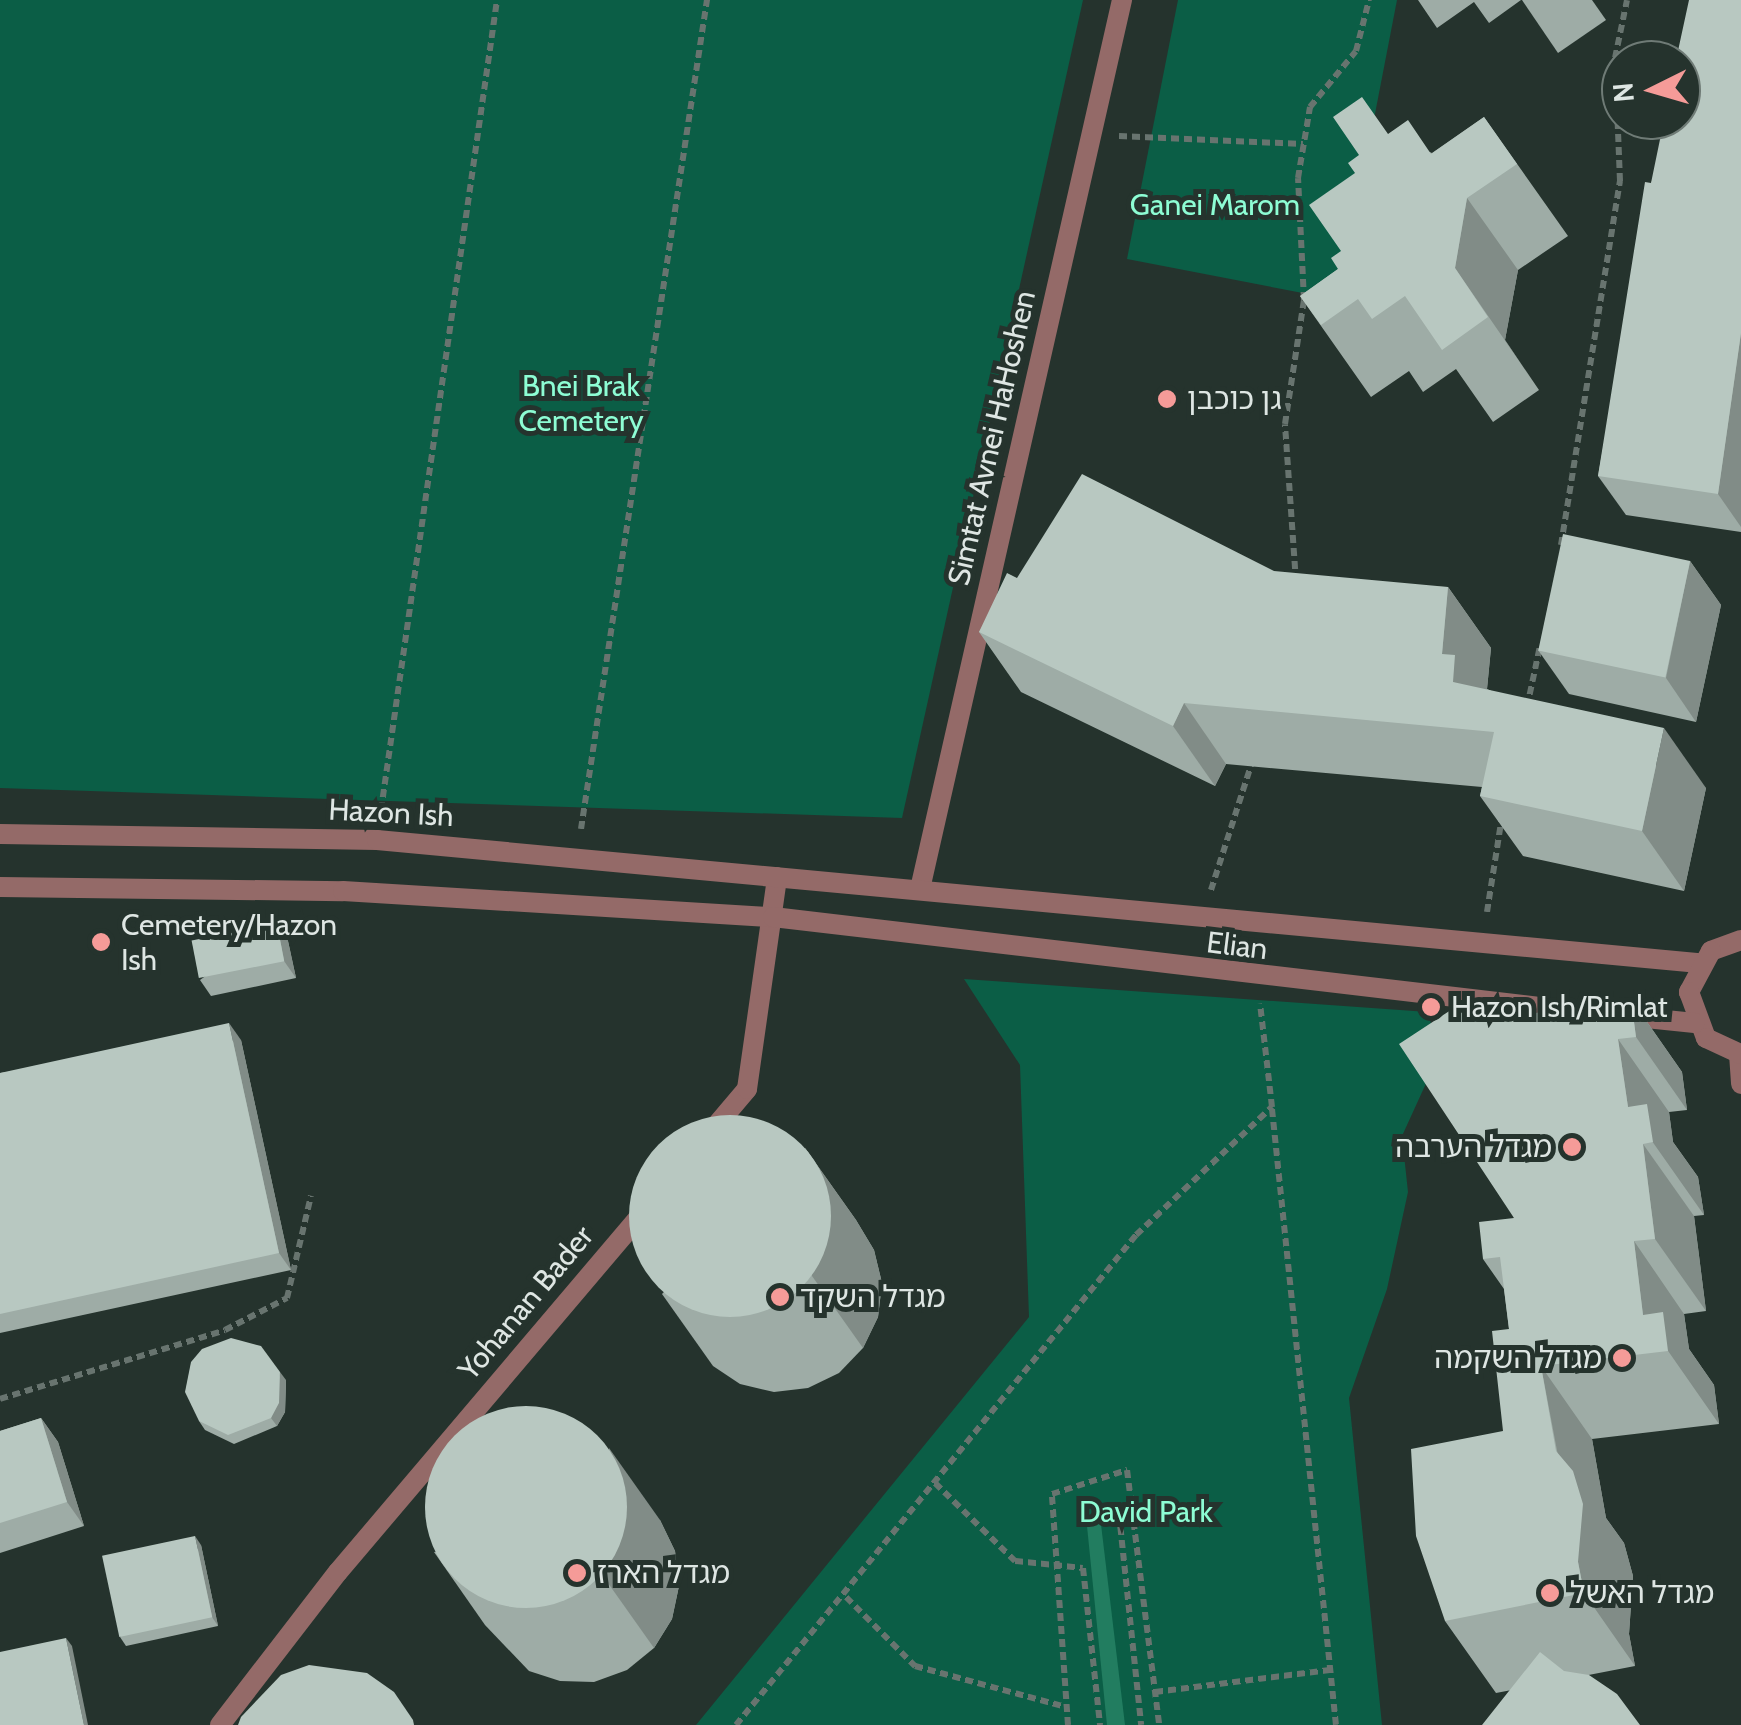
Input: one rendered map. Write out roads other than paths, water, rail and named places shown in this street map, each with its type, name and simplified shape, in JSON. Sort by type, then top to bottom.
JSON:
[{"type":"street","name":"Simtat Avnei HaHoshen","points":[[920,889],[1122,0]]},
{"type":"street","name":"Hazon Ish","points":[[0,834],[377,840],[777,877]]},
{"type":"street","name":"Elian","points":[[777,877],[1699,964]]},
{"type":"street","points":[[696,1150],[747,1089],[777,877]]},
{"type":"street","points":[[0,887],[343,891],[773,917]]},
{"type":"street","name":"Elian","points":[[773,917],[1318,986],[1694,1023]]},
{"type":"street","points":[[1741,940],[1699,964],[1688,992],[1694,1023],[1706,1038],[1740,1054],[1741,1084]]},
{"type":"street","name":"Yohanan Bader","points":[[220,1725],[338,1572],[658,1195]]},
{"type":"place","name":"גן כוכבן","points":[[1167,399]]},
{"type":"place","name":"Cemetery/Hazon Ish","points":[[101,942]]},
{"type":"place","name":"Hazon Ish/Rimlat","points":[[1431,1007]]},
{"type":"place","name":"מגדל הערבה","points":[[1572,1147]]},
{"type":"place","name":"מגדל השקד","points":[[780,1297]]},
{"type":"place","name":"מגדל השקמה","points":[[1622,1358]]},
{"type":"place","name":"מגדל הארז","points":[[577,1573]]},
{"type":"place","name":"מגדל האשל","points":[[1550,1593]]},
{"type":"park label","name":"Ganei Marom","points":[[1215,205]]},
{"type":"park label","name":"Bnei Brak Cemetery","points":[[581,403]]},
{"type":"park label","name":"David Park","points":[[1146,1512]]}]
